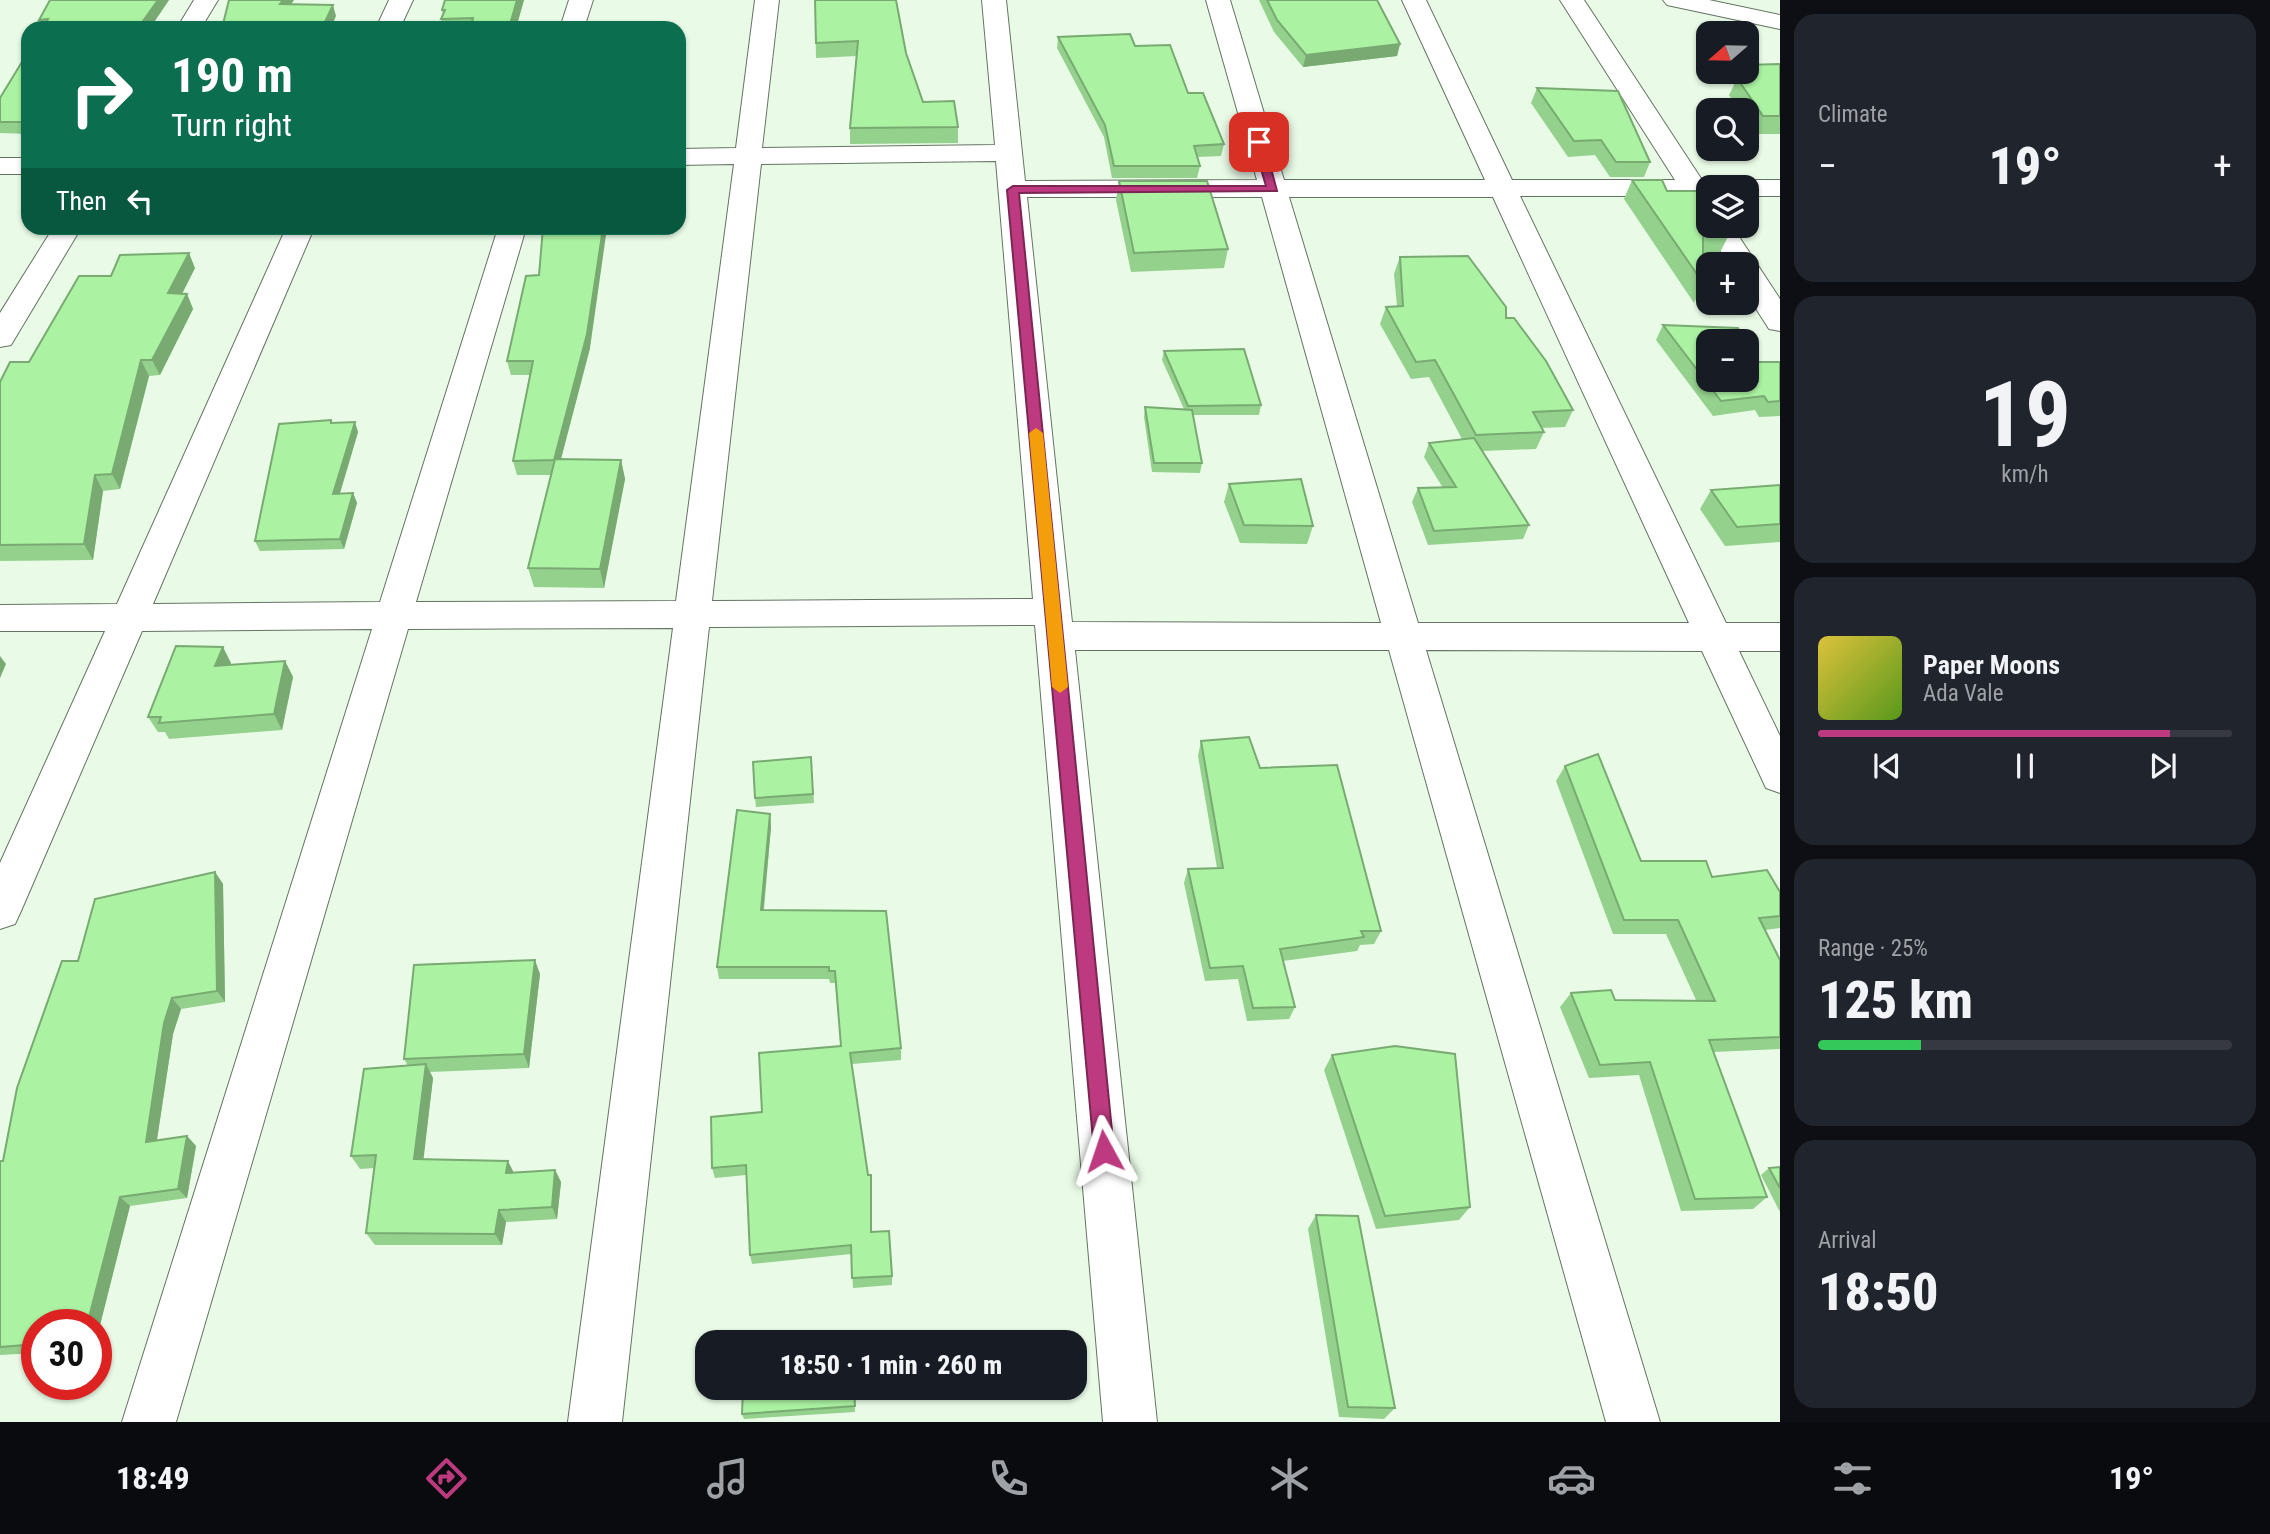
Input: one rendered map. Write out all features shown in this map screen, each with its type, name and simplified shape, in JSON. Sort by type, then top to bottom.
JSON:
[{"type":"street","points":[[193,21],[206,0]]},
{"type":"street","points":[[391,21],[401,0]]},
{"type":"street","points":[[574,21],[581,0]]},
{"type":"street","points":[[595,1422],[767,0]]},
{"type":"street","points":[[994,0],[1130,1422]]},
{"type":"street","points":[[1218,0],[1633,1422]]},
{"type":"street","points":[[1414,0],[1780,777]]},
{"type":"street","points":[[1572,0],[1696,186]]},
{"type":"street","points":[[1675,0],[1780,22]]},
{"type":"street","points":[[686,157],[748,156],[1273,189],[1503,188],[1696,196]]},
{"type":"street","points":[[0,166],[21,166]]},
{"type":"street","points":[[1759,188],[1780,188]]},
{"type":"street","points":[[0,338],[63,235]]},
{"type":"street","points":[[0,911],[297,235]]},
{"type":"street","points":[[149,1422],[510,235]]},
{"type":"street","points":[[1759,290],[1780,322]]},
{"type":"street","points":[[0,618],[693,613],[1404,636],[1780,637]]},
{"type":"building","points":[[50,0],[158,0],[143,21],[39,20]]},
{"type":"building","points":[[229,0],[283,0],[280,4],[333,5],[325,21],[224,21]]},
{"type":"building","points":[[445,0],[517,0],[511,21],[441,19],[445,10],[442,10]]},
{"type":"building","points":[[815,0],[896,0],[906,53],[923,102],[954,101],[958,127],[850,128],[858,41],[816,43]]},
{"type":"building","points":[[1267,0],[1377,0],[1400,44],[1306,55],[1277,20]]},
{"type":"building","points":[[1130,34],[1135,46],[1170,45],[1188,93],[1203,93],[1224,144],[1194,146],[1200,166],[1114,166],[1105,125],[1058,37]]},
{"type":"building","points":[[21,64],[21,122],[0,122],[0,98]]},
{"type":"building","points":[[1780,64],[1780,116],[1763,116],[1759,110],[1759,98],[1751,98],[1741,84],[1759,84],[1759,65]]},
{"type":"building","points":[[1537,88],[1618,91],[1650,162],[1616,162],[1601,140],[1574,141]]},
{"type":"building","points":[[1632,180],[1662,180],[1667,191],[1696,191],[1696,238],[1703,238],[1703,252],[1696,252],[1696,273]]},
{"type":"building","points":[[1119,181],[1207,181],[1228,249],[1134,253]]},
{"type":"building","points":[[542,235],[602,235],[587,334],[554,460],[513,461],[533,361],[507,361],[526,276],[539,275]]},
{"type":"building","points":[[189,253],[168,293],[187,294],[152,360],[141,360],[112,474],[95,475],[84,544],[0,545],[0,382],[10,362],[29,362],[79,276],[111,276],[120,255]]},
{"type":"building","points":[[1468,256],[1506,307],[1506,318],[1514,318],[1546,361],[1573,410],[1533,412],[1544,432],[1476,435],[1435,360],[1416,362],[1386,307],[1403,306],[1400,257]]},
{"type":"building","points":[[1663,325],[1738,328],[1696,329],[1696,368]]},
{"type":"building","points":[[1244,349],[1261,405],[1188,406],[1164,351]]},
{"type":"building","points":[[1759,362],[1780,362],[1780,401],[1768,402],[1764,396],[1721,401],[1714,392],[1759,392]]},
{"type":"building","points":[[1145,407],[1192,410],[1202,463],[1154,463]]},
{"type":"building","points":[[331,420],[331,423],[355,422],[333,494],[353,493],[340,539],[255,541],[279,424]]},
{"type":"building","points":[[1474,438],[1529,525],[1434,531],[1418,488],[1456,487],[1429,443]]},
{"type":"building","points":[[555,459],[621,460],[600,569],[528,568]]},
{"type":"building","points":[[1301,479],[1313,526],[1244,525],[1229,484]]},
{"type":"building","points":[[1780,485],[1780,524],[1737,527],[1711,490]]},
{"type":"building","points":[[176,646],[223,647],[215,666],[285,661],[274,714],[159,723],[161,717],[148,717]]},
{"type":"building","points":[[1249,737],[1260,768],[1337,765],[1381,931],[1361,931],[1364,937],[1280,949],[1295,1007],[1253,1008],[1243,966],[1210,968],[1188,869],[1223,868],[1201,741]]},
{"type":"building","points":[[1598,754],[1641,861],[1706,861],[1712,877],[1767,870],[1780,892],[1780,916],[1759,918],[1780,960],[1780,1037],[1709,1040],[1767,1197],[1695,1199],[1650,1062],[1600,1065],[1571,993],[1611,990],[1615,1000],[1715,1001],[1678,920],[1624,920],[1565,766]]},
{"type":"building","points":[[811,757],[813,794],[755,798],[753,762]]},
{"type":"building","points":[[737,810],[770,814],[761,910],[886,911],[901,1048],[850,1053],[868,1175],[871,1175],[871,1232],[889,1231],[892,1276],[852,1278],[851,1245],[750,1255],[746,1165],[712,1168],[711,1117],[762,1112],[759,1053],[841,1046],[835,971],[829,971],[829,967],[717,967]]},
{"type":"building","points":[[215,872],[217,991],[172,998],[164,1023],[146,1142],[187,1136],[178,1189],[120,1197],[91,1309],[21,1309],[21,1345],[0,1347],[0,1161],[3,1161],[17,1088],[62,961],[78,961],[95,899]]},
{"type":"building","points":[[535,960],[524,1054],[404,1059],[414,965]]},
{"type":"building","points":[[1395,1046],[1455,1054],[1470,1207],[1385,1216],[1332,1055]]},
{"type":"building","points":[[426,1064],[414,1159],[508,1161],[506,1173],[555,1170],[552,1207],[499,1210],[495,1234],[366,1233],[376,1155],[351,1156],[364,1069]]},
{"type":"building","points":[[1780,1167],[1780,1188],[1769,1168]]},
{"type":"building","points":[[1316,1215],[1358,1216],[1395,1408],[1348,1407]]},
{"type":"building","points":[[743,1400],[855,1400],[855,1406],[742,1414]]},
{"type":"slow traffic","points":[[1036,433],[1060,687]]},
{"type":"route","points":[[1104,1151],[1013,190],[1273,189],[1259,142]]}]
